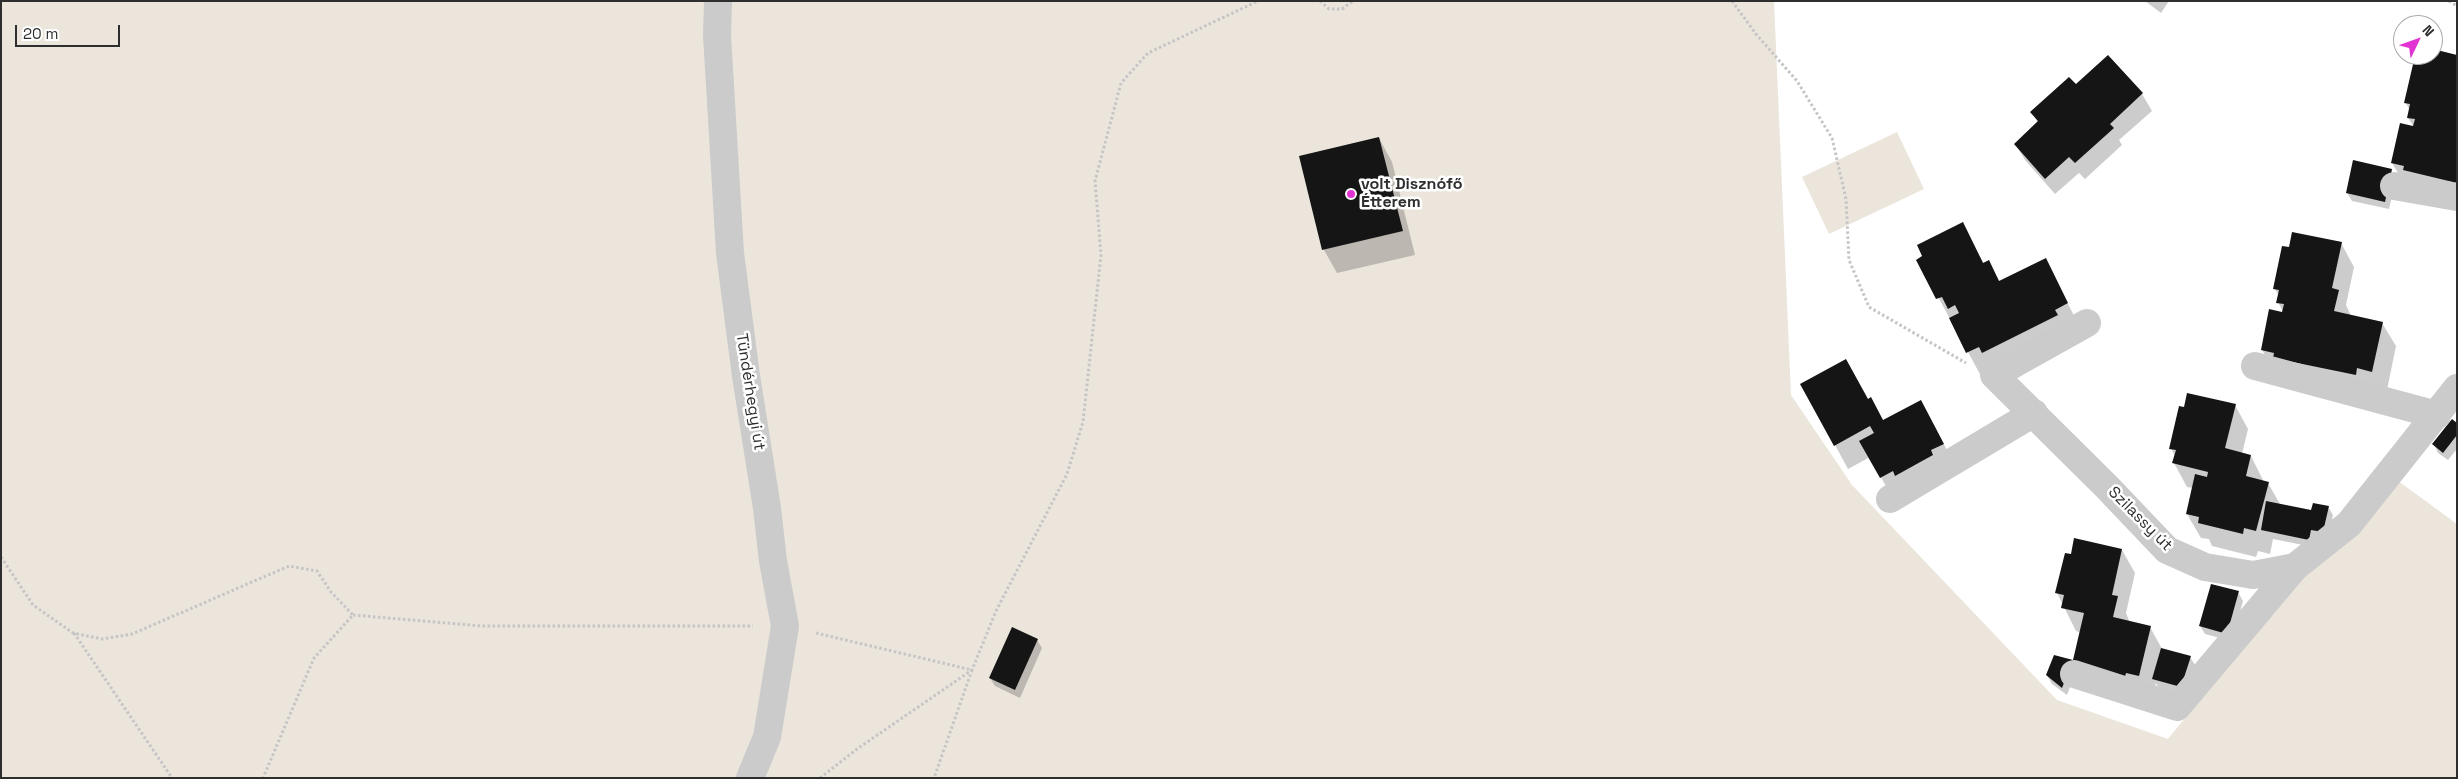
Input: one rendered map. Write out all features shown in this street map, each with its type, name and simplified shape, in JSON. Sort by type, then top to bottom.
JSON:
[{"type":"street","name":"Tündérhegyi út","points":[[718,1],[717,35],[730,252],[773,561],[785,626],[767,737],[750,778]]},
{"type":"street","points":[[2394,186],[2457,197]]},
{"type":"street","points":[[1994,375],[2087,323]]},
{"type":"street","points":[[2255,366],[2437,415]]},
{"type":"street","name":"Szilassy út","points":[[1994,375],[2034,413],[2167,550],[2205,567],[2253,576],[2296,567],[2350,524],[2457,388]]},
{"type":"street","points":[[1890,499],[2034,413]]},
{"type":"street","points":[[2074,674],[2177,706],[2296,567]]},
{"type":"path","points":[[934,778],[972,670],[996,611],[1067,474],[1083,422],[1101,255],[1095,181],[1121,83],[1148,53],[1258,1]]},
{"type":"path","points":[[1320,1],[1329,9],[1342,9],[1353,1]]},
{"type":"path","points":[[1732,1],[1756,34],[1797,81],[1832,138],[1846,200],[1849,260],[1868,307],[1972,367],[1994,375]]},
{"type":"path","points":[[2450,1],[2457,6]]},
{"type":"path","points":[[1,558],[33,605],[74,633],[172,778]]},
{"type":"path","points":[[74,633],[102,639],[132,634],[289,566],[317,571],[331,592],[353,614],[482,626],[666,628],[785,626],[972,670]]},
{"type":"path","points":[[263,778],[314,658],[353,614]]},
{"type":"path","points":[[820,778],[857,749],[972,670]]},
{"type":"shaded area","points":[[1,1],[1774,1],[1791,395],[1852,485],[2057,700],[2168,739],[2302,574],[2390,475],[2457,524],[2457,778],[1,778]]},
{"type":"shaded area","points":[[1897,132],[1924,189],[1829,234],[1802,177]]},
{"type":"building","points":[[2443,52],[2457,55],[2457,183],[2403,170],[2404,166],[2391,163],[2400,123],[2413,126],[2415,119],[2407,118],[2410,104],[2404,103],[2413,65],[2443,65]]},
{"type":"building","points":[[2108,55],[2143,93],[2110,124],[2114,128],[2075,163],[2069,157],[2045,179],[2014,144],[2038,121],[2030,112],[2069,77],[2076,84]]},
{"type":"building","name":"volt Disznófő Étterem","points":[[1379,137],[1403,231],[1322,250],[1299,156]]},
{"type":"building","points":[[2353,160],[2392,169],[2385,202],[2346,193]]},
{"type":"building","points":[[1963,222],[1983,263],[1989,260],[1999,281],[2046,258],[2068,303],[2055,310],[2058,315],[1982,353],[1979,347],[1966,353],[1949,318],[1959,313],[1955,305],[1948,309],[1942,297],[1936,299],[1916,260],[1922,256],[1917,245]]},
{"type":"building","points":[[2292,232],[2342,242],[2332,288],[2339,290],[2334,311],[2383,322],[2372,372],[2357,368],[2356,375],[2273,358],[2274,353],[2261,350],[2269,309],[2282,312],[2284,304],[2276,303],[2279,290],[2273,289],[2282,246],[2289,247]]},
{"type":"building","points":[[1846,359],[1868,399],[1871,397],[1883,420],[1921,400],[1944,444],[1931,450],[1933,455],[1895,476],[1893,471],[1880,478],[1859,441],[1874,433],[1870,426],[1834,446],[1800,384]]},
{"type":"building","points":[[2187,393],[2236,404],[2225,448],[2251,455],[2246,476],[2269,482],[2256,531],[2244,528],[2243,534],[2198,523],[2199,517],[2186,514],[2195,474],[2207,477],[2208,472],[2172,463],[2176,450],[2169,449],[2179,406],[2184,407]]},
{"type":"building","points":[[2452,419],[2457,423],[2457,435],[2443,453],[2432,444]]},
{"type":"building","points":[[2266,501],[2311,510],[2313,503],[2329,506],[2323,532],[2311,530],[2309,540],[2261,530]]},
{"type":"building","points":[[2074,538],[2122,549],[2112,595],[2118,596],[2113,617],[2151,626],[2139,676],[2126,673],[2124,680],[2073,660],[2084,613],[2061,608],[2064,595],[2055,593],[2065,553],[2071,554]]},
{"type":"building","points":[[2211,584],[2239,591],[2227,634],[2199,626]]},
{"type":"building","points":[[1012,627],[1038,639],[1015,690],[989,678]]},
{"type":"building","points":[[2161,648],[2191,656],[2181,687],[2152,679]]},
{"type":"building","points":[[2054,655],[2073,660],[2062,688],[2046,675]]},
{"type":"place","name":"volt Disznófő Étterem","points":[[1351,194]]}]
